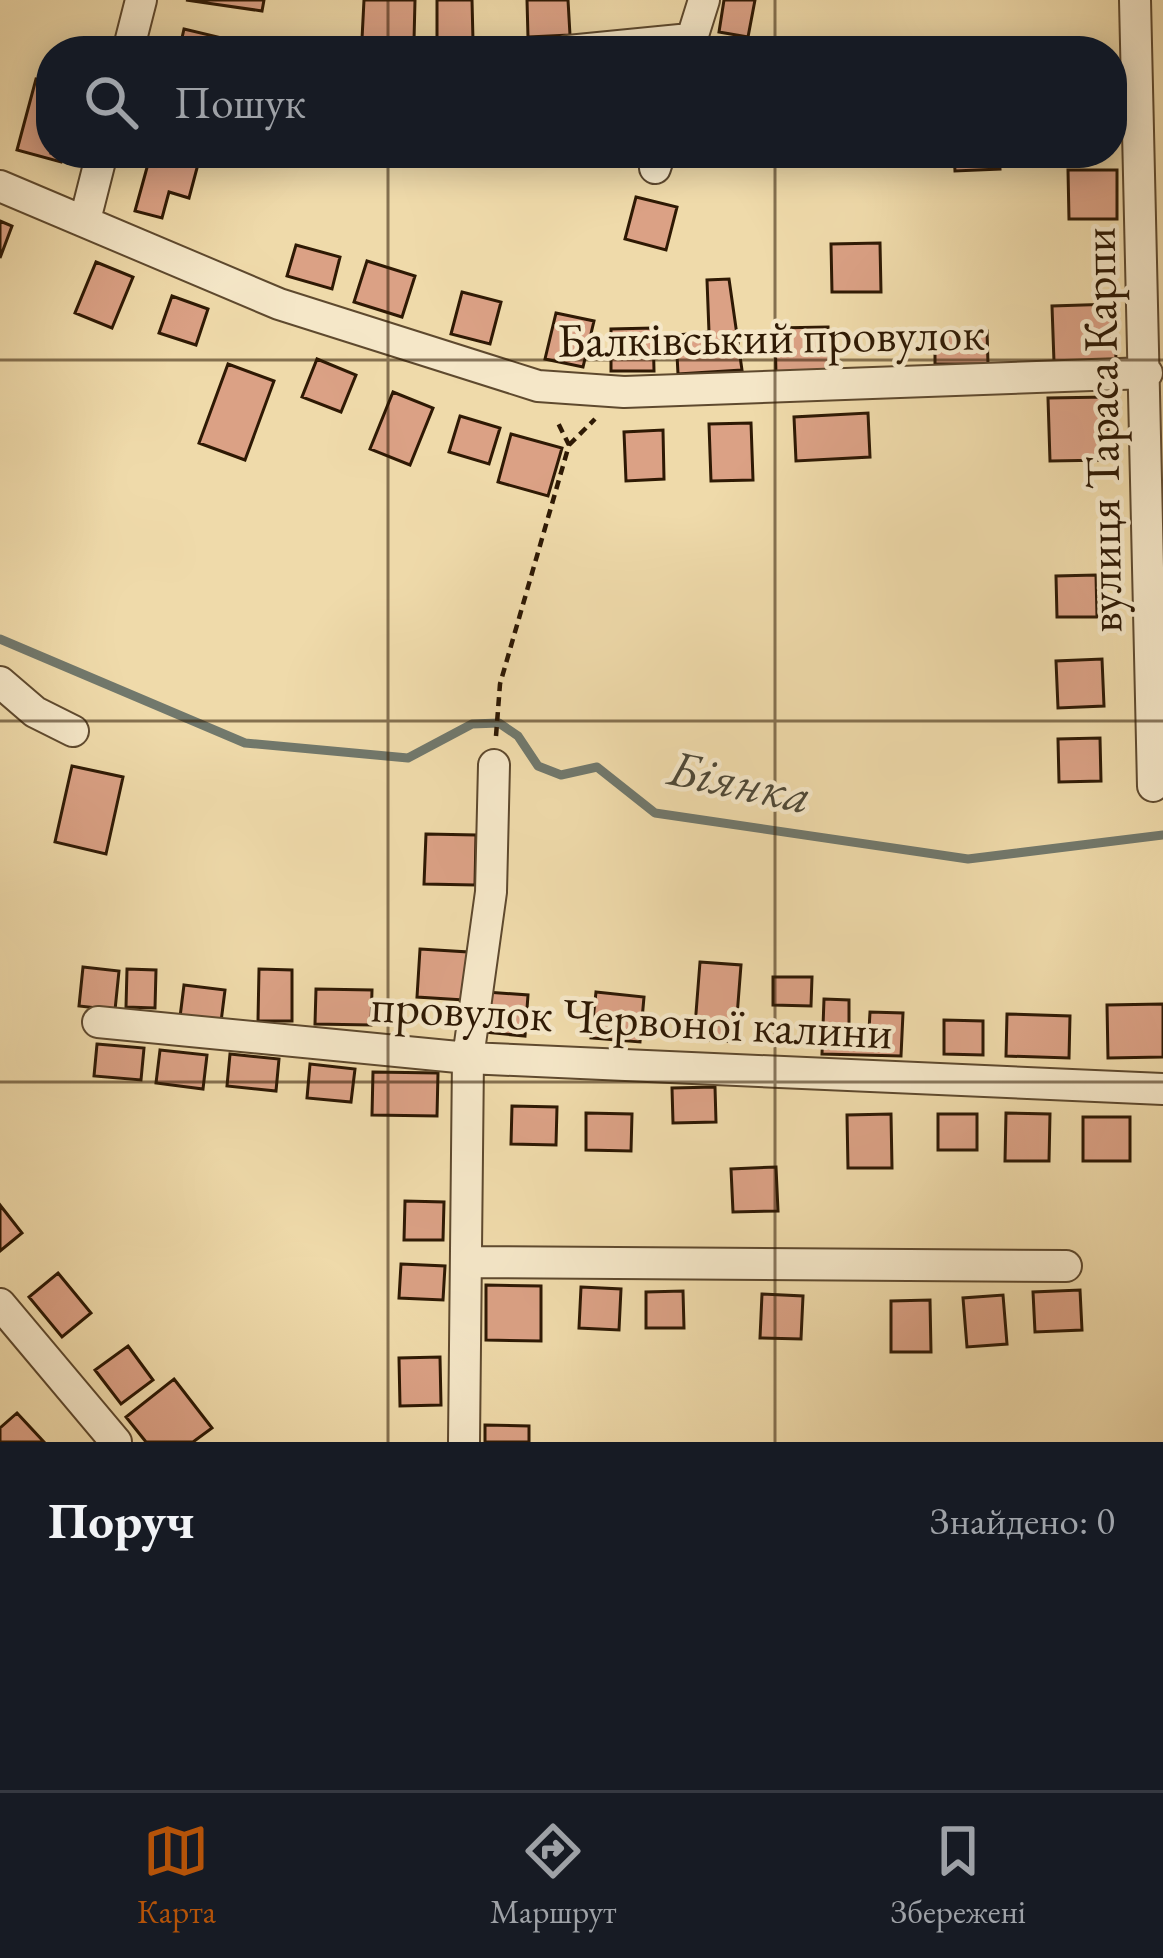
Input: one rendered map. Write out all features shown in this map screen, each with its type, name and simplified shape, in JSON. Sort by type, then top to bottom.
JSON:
[{"type":"street","points":[[132,36],[141,0]]},
{"type":"street","points":[[692,36],[704,0]]},
{"type":"street","name":"вулиця Тараса Карпи","points":[[1135,0],[1147,373],[1156,456],[1153,786]]},
{"type":"street","points":[[86,220],[98,168]]},
{"type":"street","name":"Балківський провулок","points":[[0,186],[279,304],[538,386],[624,392],[1147,373]]},
{"type":"street","points":[[0,682],[35,712],[73,731]]},
{"type":"street","points":[[464,1442],[468,1058],[491,892],[494,765]]},
{"type":"street","name":"провулок Червоної калини","points":[[98,1022],[468,1058],[1163,1089]]},
{"type":"street","points":[[469,1262],[1066,1266]]},
{"type":"street","points":[[0,1304],[116,1442]]},
{"type":"path","points":[[494,765],[500,684],[569,445],[538,386]]},
{"type":"building","points":[[186,0],[264,0],[262,11]]},
{"type":"building","points":[[364,0],[415,0],[414,36],[362,36]]},
{"type":"building","points":[[437,0],[472,0],[473,36],[437,36]]},
{"type":"building","points":[[527,0],[568,0],[570,35],[528,36]]},
{"type":"building","points":[[724,0],[755,0],[748,36],[719,32]]},
{"type":"building","points":[[184,29],[214,36],[182,36]]},
{"type":"building","points":[[36,79],[36,155],[17,150]]},
{"type":"building","points":[[147,168],[197,168],[189,198],[169,192],[162,218],[135,211]]},
{"type":"building","points":[[955,168],[1000,169],[955,171]]},
{"type":"building","points":[[1068,170],[1117,170],[1117,219],[1069,219]]},
{"type":"building","points":[[636,197],[677,207],[666,250],[625,239]]},
{"type":"building","points":[[0,221],[12,226],[0,258]]},
{"type":"building","points":[[880,243],[881,292],[832,292],[831,244]]},
{"type":"building","points":[[296,245],[340,257],[332,289],[287,276]]},
{"type":"building","points":[[367,261],[415,276],[402,317],[354,302]]},
{"type":"building","points":[[96,262],[133,277],[112,328],[75,313]]},
{"type":"building","points":[[729,279],[742,370],[678,374],[676,335],[709,332],[707,280]]},
{"type":"building","points":[[462,292],[501,302],[490,344],[451,334]]},
{"type":"building","points":[[172,296],[208,309],[196,345],[159,333]]},
{"type":"building","points":[[1114,304],[1116,360],[1054,362],[1052,306]]},
{"type":"building","points":[[556,313],[594,321],[583,367],[545,359]]},
{"type":"building","points":[[828,327],[829,375],[776,376],[775,328]]},
{"type":"building","points":[[653,328],[654,371],[611,371],[611,329]]},
{"type":"building","points":[[987,331],[988,364],[935,364],[935,332]]},
{"type":"building","points":[[317,359],[356,375],[341,412],[302,397]]},
{"type":"building","points":[[228,364],[274,381],[245,460],[199,443]]},
{"type":"building","points":[[393,392],[433,408],[410,465],[370,449]]},
{"type":"building","points":[[1107,397],[1109,460],[1050,461],[1048,398]]},
{"type":"building","points":[[868,413],[870,457],[796,461],[794,417]]},
{"type":"building","points":[[460,416],[500,428],[489,464],[449,452]]},
{"type":"building","points":[[751,423],[753,480],[711,481],[709,424]]},
{"type":"building","points":[[663,430],[664,479],[626,481],[624,432]]},
{"type":"building","points":[[511,434],[562,448],[548,496],[498,482]]},
{"type":"building","points":[[1096,575],[1097,617],[1057,617],[1056,576]]},
{"type":"building","points":[[1102,659],[1104,706],[1058,708],[1056,661]]},
{"type":"building","points":[[1100,738],[1101,781],[1059,782],[1058,739]]},
{"type":"building","points":[[72,766],[123,777],[106,854],[55,842]]},
{"type":"building","points":[[426,834],[476,835],[475,885],[424,884]]},
{"type":"building","points":[[420,949],[468,952],[464,1000],[417,997]]},
{"type":"building","points":[[700,962],[741,965],[735,1042],[694,1039]]},
{"type":"building","points":[[83,967],[119,971],[115,1010],[79,1006]]},
{"type":"building","points":[[127,969],[156,970],[155,1008],[126,1007]]},
{"type":"building","points":[[259,969],[292,970],[292,1021],[258,1021]]},
{"type":"building","points":[[773,977],[812,977],[811,1006],[773,1005]]},
{"type":"building","points":[[184,985],[225,990],[221,1022],[180,1017]]},
{"type":"building","points":[[316,989],[372,990],[371,1025],[315,1024]]},
{"type":"building","points":[[486,992],[528,995],[525,1036],[483,1032]]},
{"type":"building","points":[[596,992],[644,997],[640,1042],[591,1038]]},
{"type":"building","points":[[824,999],[849,1000],[849,1030],[869,1030],[870,1012],[903,1013],[901,1056],[822,1054]]},
{"type":"building","points":[[1163,1004],[1163,1057],[1108,1058],[1107,1005]]},
{"type":"building","points":[[1007,1014],[1070,1016],[1069,1058],[1006,1056]]},
{"type":"building","points":[[944,1020],[983,1021],[983,1055],[944,1054]]},
{"type":"building","points":[[97,1044],[144,1048],[141,1080],[94,1076]]},
{"type":"building","points":[[160,1050],[207,1055],[203,1089],[156,1083]]},
{"type":"building","points":[[230,1054],[279,1059],[276,1091],[227,1086]]},
{"type":"building","points":[[310,1064],[355,1069],[351,1102],[307,1098]]},
{"type":"building","points":[[373,1072],[438,1073],[437,1116],[372,1115]]},
{"type":"building","points":[[715,1087],[716,1122],[673,1123],[672,1088]]},
{"type":"building","points":[[512,1106],[557,1107],[556,1145],[511,1144]]},
{"type":"building","points":[[586,1113],[632,1114],[631,1151],[586,1150]]},
{"type":"building","points":[[1006,1113],[1050,1114],[1049,1161],[1005,1161]]},
{"type":"building","points":[[891,1114],[892,1168],[848,1168],[847,1115]]},
{"type":"building","points":[[938,1114],[977,1114],[977,1150],[938,1150]]},
{"type":"building","points":[[1083,1117],[1130,1117],[1130,1161],[1083,1161]]},
{"type":"building","points":[[776,1167],[778,1211],[733,1212],[731,1169]]},
{"type":"building","points":[[405,1201],[444,1202],[443,1240],[404,1240]]},
{"type":"building","points":[[0,1205],[22,1233],[0,1251]]},
{"type":"building","points":[[401,1264],[445,1266],[443,1300],[399,1298]]},
{"type":"building","points":[[58,1273],[91,1313],[62,1337],[29,1297]]},
{"type":"building","points":[[486,1285],[541,1286],[541,1341],[486,1340]]},
{"type":"building","points":[[581,1287],[621,1289],[619,1330],[579,1328]]},
{"type":"building","points":[[1080,1290],[1082,1330],[1035,1332],[1033,1292]]},
{"type":"building","points":[[683,1291],[684,1328],[646,1328],[646,1292]]},
{"type":"building","points":[[762,1294],[803,1296],[801,1339],[760,1338]]},
{"type":"building","points":[[1003,1295],[1007,1344],[967,1347],[963,1298]]},
{"type":"building","points":[[930,1300],[931,1352],[891,1352],[891,1301]]},
{"type":"building","points":[[128,1346],[153,1380],[121,1404],[95,1370]]},
{"type":"building","points":[[440,1357],[441,1405],[400,1406],[399,1358]]},
{"type":"building","points":[[174,1379],[212,1428],[193,1442],[146,1442],[126,1417]]},
{"type":"building","points":[[17,1413],[44,1442],[0,1442],[0,1428]]},
{"type":"building","points":[[485,1425],[529,1426],[529,1442],[485,1442]]},
{"type":"waterway","name":"Біянка","points":[[0,639],[245,743],[408,758],[472,724],[499,723],[518,736],[538,766],[561,775],[597,767],[655,813],[968,859],[1163,835]]}]
